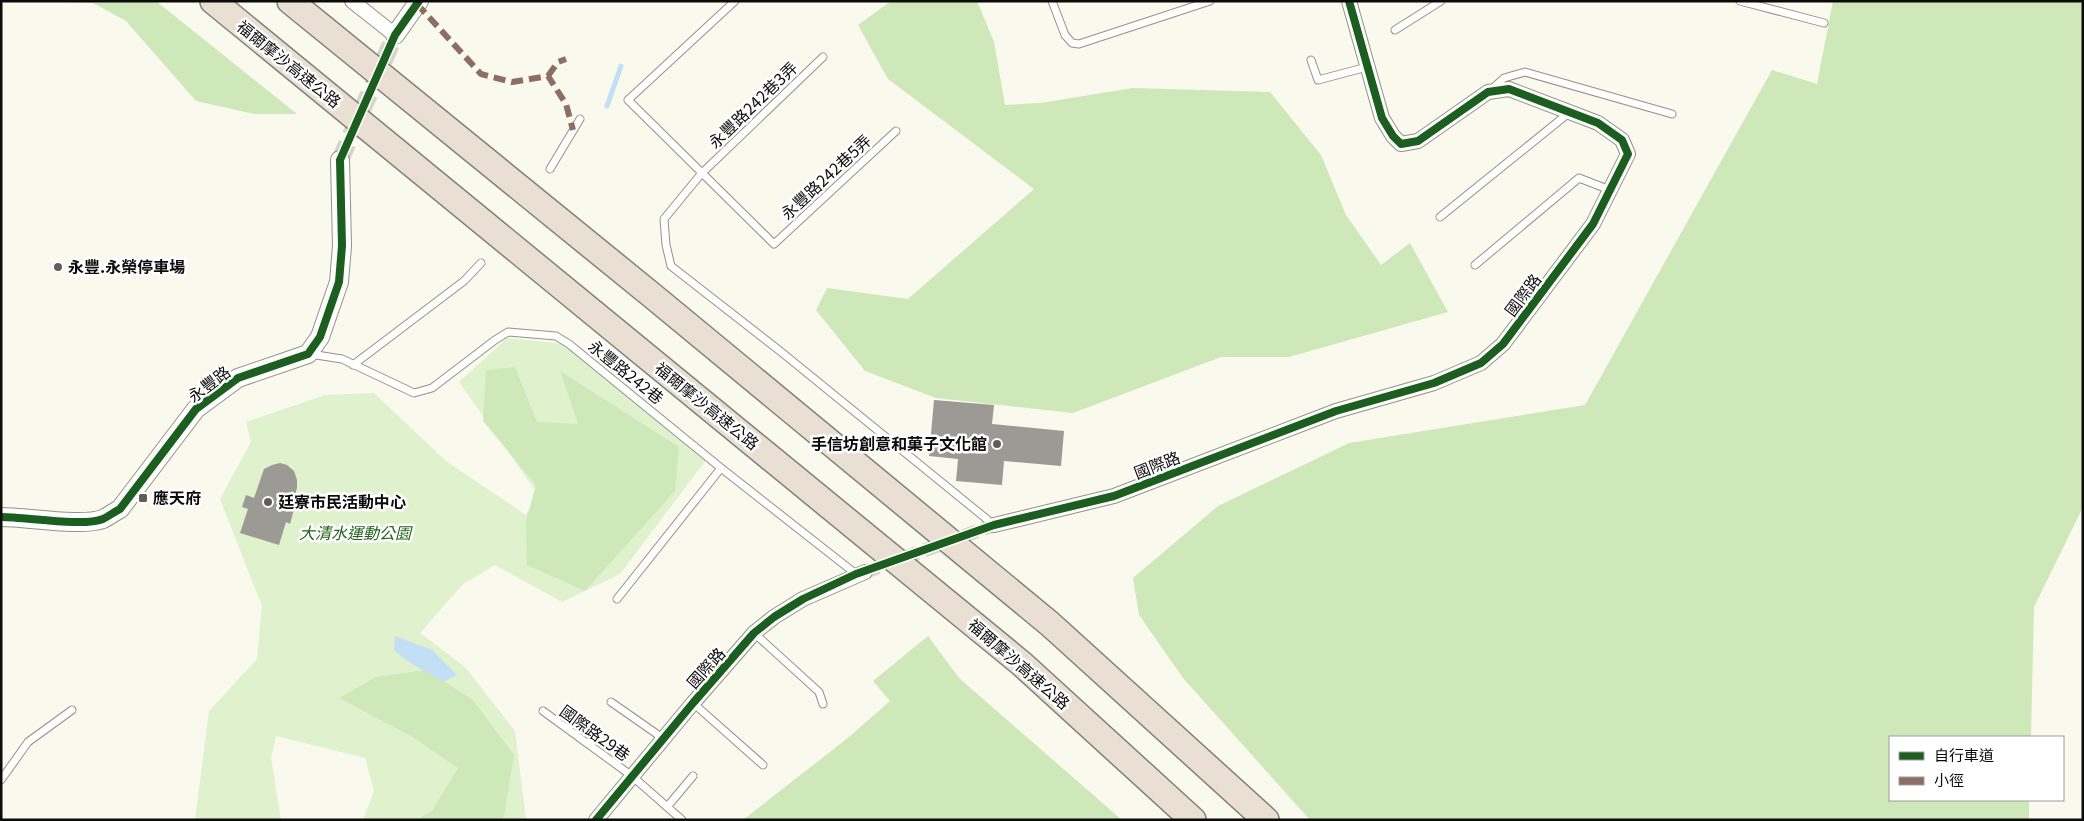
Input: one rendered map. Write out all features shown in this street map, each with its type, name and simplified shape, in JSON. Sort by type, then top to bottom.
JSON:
[{"type":"highway","name":"福爾摩沙高速公路","points":[[213,1],[1022,664],[1193,820]]},
{"type":"highway","points":[[290,1],[647,290],[1050,624],[1266,820]]},
{"type":"street","points":[[352,1],[395,35],[419,1]]},
{"type":"street","points":[[1349,1],[1382,118],[1393,136],[1401,144],[1418,141],[1488,92]]},
{"type":"street","name":"國際路","points":[[994,525],[1114,496],[1336,411],[1434,383],[1481,363],[1503,344],[1593,224],[1628,154],[1622,140],[1598,123],[1509,89],[1488,92]]},
{"type":"street","points":[[308,354],[320,337],[339,282],[342,246],[340,160]]},
{"type":"street","name":"永豐路","points":[[1,517],[81,522],[102,519],[120,509],[196,410],[238,378],[308,354]]},
{"type":"street","name":"國際路","points":[[596,820],[754,633],[774,617],[803,599],[861,573]]},
{"type":"lane","points":[[735,1],[628,100],[701,174],[664,219],[666,245],[671,266],[780,351],[994,525]]},
{"type":"lane","points":[[1052,1],[1065,35],[1072,43],[1079,44],[1210,1]]},
{"type":"lane","points":[[1395,30],[1441,1]]},
{"type":"lane","points":[[1740,1],[1824,23]]},
{"type":"lane","name":"永豐路242巷3弄","points":[[701,174],[824,57]]},
{"type":"lane","points":[[1310,60],[1318,80],[1367,67]]},
{"type":"lane","points":[[1488,92],[1504,78],[1525,72],[1672,114]]},
{"type":"lane","points":[[1440,217],[1570,112]]},
{"type":"lane","points":[[550,169],[580,119]]},
{"type":"lane","name":"永豐路242巷5弄","points":[[701,174],[774,244],[896,131]]},
{"type":"lane","points":[[1475,265],[1578,178],[1610,190]]},
{"type":"lane","points":[[353,365],[456,287],[480,263]]},
{"type":"lane","name":"永豐路242巷","points":[[308,354],[342,359],[414,393],[432,388],[508,332],[556,336],[570,344],[720,468],[861,573]]},
{"type":"lane","points":[[617,599],[720,468]]},
{"type":"lane","points":[[754,633],[819,692],[823,704]]},
{"type":"lane","points":[[611,702],[664,739]]},
{"type":"lane","points":[[693,703],[763,765]]},
{"type":"lane","points":[[1,780],[28,742],[72,710]]},
{"type":"lane","name":"國際路29巷","points":[[543,711],[632,776],[682,820]]},
{"type":"lane","points":[[667,807],[693,776]]},
{"type":"green space","points":[[38,1],[156,1],[297,114],[254,114],[196,101],[126,21],[93,3]]},
{"type":"green space","points":[[891,1],[977,1],[994,42],[1005,105],[1040,103],[1133,88],[1270,92],[1321,155],[1346,215],[1381,265],[1410,243],[1448,312],[1289,357],[1221,357],[1073,413],[936,398],[865,371],[816,310],[827,288],[908,299],[1034,189],[888,79],[858,25]]},
{"type":"green space","points":[[1833,1],[2083,1],[2083,507],[2034,607],[2031,736],[1889,736],[1889,801],[2029,801],[2029,820],[1310,820],[1183,678],[1139,615],[1133,578],[1218,506],[1349,443],[1585,405],[1772,70],[1817,84]]},
{"type":"green space","name":"大清水運動公園","points":[[507,338],[564,344],[706,460],[620,574],[562,602],[495,565],[463,584],[420,633],[465,667],[515,731],[526,819],[363,820],[374,791],[365,758],[276,736],[271,758],[281,820],[195,820],[209,711],[257,659],[262,606],[220,499],[251,442],[246,422],[325,395],[374,393],[446,461],[526,515],[538,494],[459,382]]},
{"type":"green space","points":[[515,367],[537,422],[578,424],[560,371],[679,447],[675,491],[585,591],[527,565],[526,521],[536,485],[483,421],[486,370]]},
{"type":"green space","points":[[928,636],[959,678],[1122,820],[743,820],[849,737],[890,701],[873,681]]},
{"type":"green space","points":[[425,670],[472,699],[514,755],[504,816],[501,820],[416,820],[432,811],[458,768],[411,736],[339,698],[376,677]]},
{"type":"water","points":[[395,636],[432,650],[457,675],[443,682],[412,663],[394,650]]},
{"type":"building","name":"手信坊創意和菓子文化館","points":[[934,400],[994,405],[992,424],[1064,431],[1061,466],[1004,461],[1002,485],[956,481],[958,459],[929,456]]},
{"type":"building","name":"廷寮市民活動中心","points":[[280,463],[287,465],[294,471],[297,488],[291,508],[294,509],[290,524],[286,522],[279,545],[240,533],[248,509],[242,507],[246,495],[254,498],[264,469]]},
{"type":"waterway","points":[[607,106],[621,66]]},
{"type":"tunnel","points":[[340,160],[395,35]]},
{"type":"tunnel","points":[[865,572],[994,525]]},
{"type":"marked path","points":[[417,4],[481,74],[512,82],[548,76],[566,104],[573,130]]},
{"type":"marked path","points":[[548,76],[558,62],[566,59]]},
{"type":"cycle path","points":[[1,517],[82,522],[105,518],[120,509],[196,409],[238,378],[308,354],[320,337],[339,282],[342,246],[340,160],[395,35],[419,1]]},
{"type":"cycle path","points":[[596,820],[754,633],[774,617],[803,599],[856,574],[994,525],[1114,496],[1336,411],[1434,383],[1481,363],[1503,344],[1593,224],[1628,154],[1622,140],[1598,123],[1509,89],[1488,92],[1418,141],[1401,144],[1393,136],[1382,118],[1349,1]]},
{"type":"place","name":"永豐.永榮停車場","points":[[58,267]]},
{"type":"place","name":"手信坊創意和菓子文化館","points":[[997,444]]},
{"type":"place","name":"應天府","points":[[143,498]]},
{"type":"place","name":"廷寮市民活動中心","points":[[268,502]]}]
